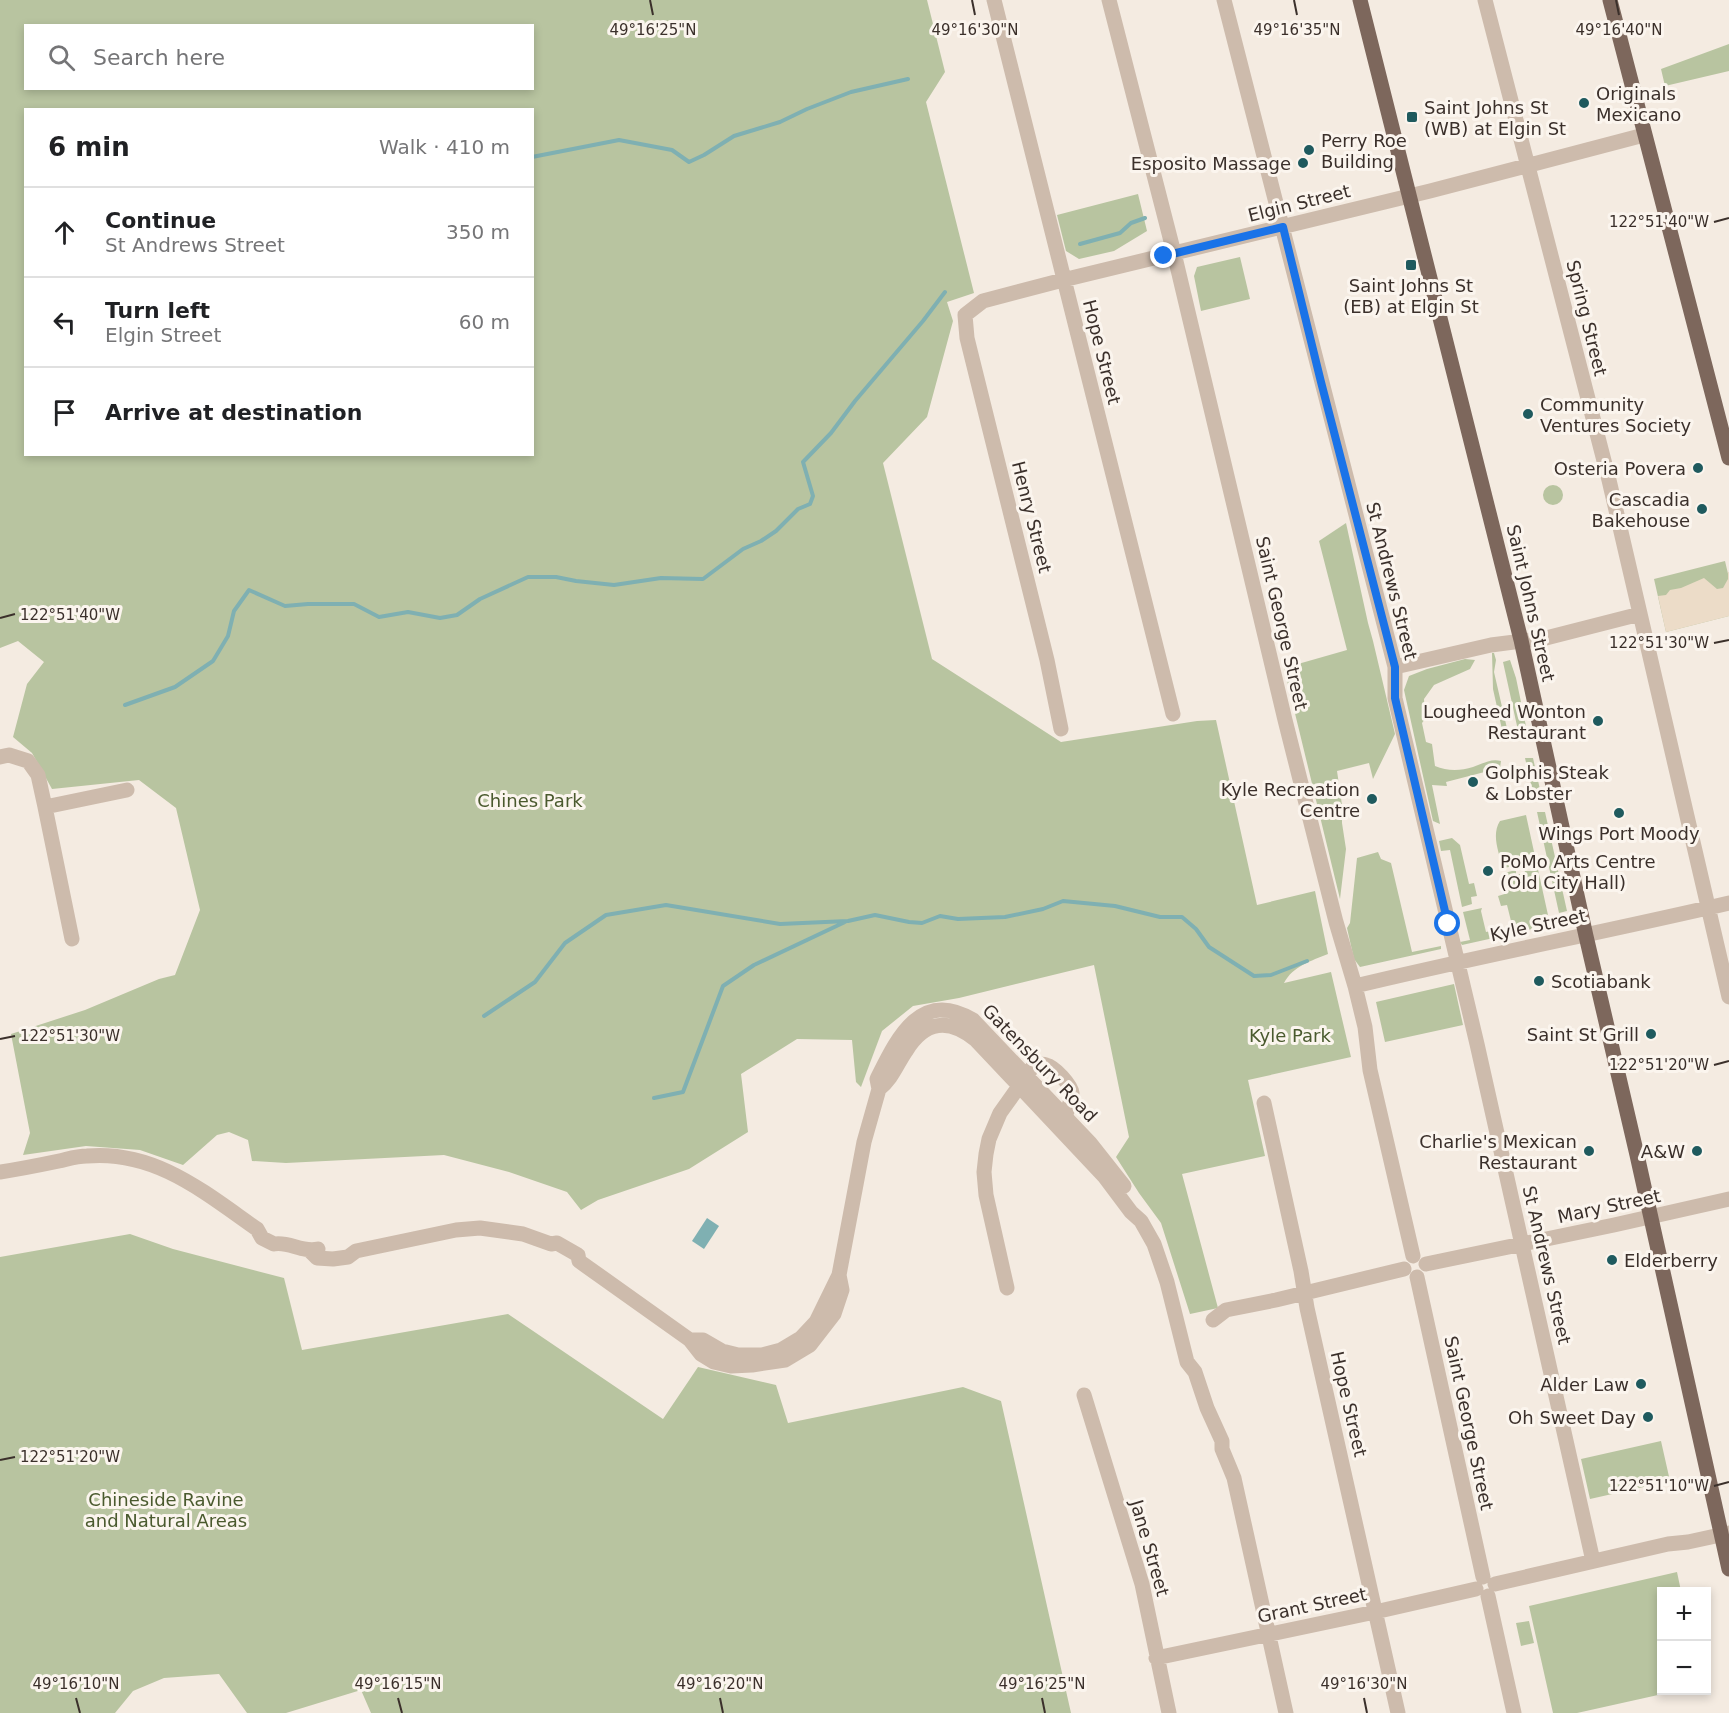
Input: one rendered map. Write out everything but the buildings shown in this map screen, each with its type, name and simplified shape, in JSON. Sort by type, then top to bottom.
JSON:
[{"type":"main road","name":"Saint Johns Street","points":[[1360,0],[1521,640],[1586,936],[1725,1534],[1729,1569]]},
{"type":"main road","points":[[1611,0],[1729,458]]},
{"type":"street","name":"Hope Street","points":[[994,0],[1173,714]]},
{"type":"street","name":"Saint George Street","points":[[1109,0],[1174,253],[1285,720],[1365,1028],[1370,1070],[1514,1713]]},
{"type":"street","name":"St Andrews Street","points":[[1224,0],[1395,667],[1395,698],[1522,1243],[1593,1561]]},
{"type":"street","name":"Spring Street","points":[[1485,0],[1609,480],[1729,998]]},
{"type":"street","name":"Elgin Street","points":[[966,315],[983,301],[1410,196],[1644,135]]},
{"type":"street","name":"Henry Street","points":[[966,315],[967,338],[1047,660],[1061,729]]},
{"type":"street","points":[[1395,667],[1491,645],[1546,638],[1640,614]]},
{"type":"street","points":[[0,757],[9,755],[28,760],[38,776],[72,939]]},
{"type":"street","points":[[45,807],[127,790]]},
{"type":"street","name":"Kyle Street","points":[[1355,987],[1457,962],[1586,936],[1729,903]]},
{"type":"street","name":"Gatensbury Road","points":[[0,1173],[78,1157],[109,1155],[143,1161],[180,1176],[257,1229],[262,1238],[274,1244],[281,1243],[310,1251],[317,1258],[348,1257],[356,1251],[456,1230],[480,1228],[523,1234],[551,1244],[555,1251],[574,1262],[579,1261],[690,1340],[701,1354],[714,1362],[731,1366],[785,1360],[810,1345],[834,1314],[842,1290],[839,1275],[864,1142],[879,1089],[887,1083],[915,1038],[930,1028],[945,1025],[959,1028],[976,1040],[1065,1117],[1116,1174],[1139,1208],[1141,1221]]},
{"type":"street","points":[[1007,1288],[986,1195],[984,1172],[989,1139],[994,1124],[1032,1068],[1039,1064],[1052,1068],[1069,1084],[1072,1091],[1065,1117]]},
{"type":"street","name":"Gatensbury Road","points":[[1022,1082],[1141,1221],[1154,1244],[1167,1282],[1187,1362],[1184,1373],[1199,1417],[1213,1444],[1222,1449],[1234,1478],[1269,1634]]},
{"type":"street","name":"Hope Street","points":[[1264,1103],[1307,1308],[1398,1713]]},
{"type":"street","name":"Mary Street","points":[[1213,1320],[1226,1310],[1415,1266],[1651,1218],[1729,1199]]},
{"type":"street","name":"Jane Street","points":[[1084,1395],[1142,1584],[1168,1713]]},
{"type":"street","name":"Grant Street","points":[[1156,1658],[1375,1612],[1668,1544],[1725,1534]]},
{"type":"street","points":[[1269,1634],[1286,1713]]},
{"type":"green space","name":"Chines Park","points":[[0,0],[927,0],[945,72],[926,102],[974,293],[947,302],[953,321],[927,417],[883,463],[932,659],[1061,742],[1216,720],[1257,905],[1315,891],[1328,954],[1297,968],[1284,983],[1331,972],[1351,1057],[1248,1080],[1265,1156],[1182,1174],[1218,1308],[1190,1314],[1161,1223],[1116,1157],[1129,1137],[1094,965],[959,998],[913,1006],[882,1031],[861,1087],[856,1082],[852,1040],[797,1039],[741,1074],[748,1132],[689,1169],[598,1200],[581,1210],[567,1192],[509,1172],[444,1155],[286,1163],[252,1161],[248,1140],[229,1132],[217,1135],[183,1165],[140,1150],[86,1146],[23,1155],[30,1133],[11,1034],[85,1010],[159,979],[175,975],[200,910],[176,808],[139,780],[52,789],[32,753],[13,737],[27,684],[44,662],[18,641],[0,648]]},
{"type":"green space","points":[[1729,44],[1729,71],[1665,86],[1661,69]]},
{"type":"green space","points":[[1138,194],[1147,231],[1114,251],[1079,259],[1066,251],[1057,215]]},
{"type":"green space","points":[[1240,257],[1250,299],[1201,311],[1194,276],[1197,267]]},
{"type":"green space","points":[[1553,485],[1560,488],[1563,495],[1560,502],[1553,505],[1546,502],[1543,495],[1546,488]]},
{"type":"green space","points":[[1346,523],[1395,734],[1373,779],[1369,763],[1337,771],[1346,849],[1340,899],[1284,668],[1347,650],[1319,541]]},
{"type":"green space","points":[[1725,561],[1729,578],[1729,616],[1666,632],[1654,579]]},
{"type":"green space","points":[[1492,653],[1496,660],[1494,672],[1509,737],[1503,734],[1493,689]]},
{"type":"green space","points":[[1465,659],[1475,660],[1470,669],[1434,685],[1424,699],[1425,719],[1422,723],[1426,742],[1432,744],[1435,766],[1440,768],[1463,769],[1494,760],[1501,761],[1500,768],[1446,782],[1447,786],[1432,785],[1440,824],[1433,821],[1404,690],[1409,676]]},
{"type":"green space","points":[[1510,660],[1527,731],[1519,735],[1503,662]]},
{"type":"green space","points":[[1525,758],[1533,758],[1541,794],[1534,798]]},
{"type":"green space","points":[[1537,812],[1545,812],[1567,911],[1559,913]]},
{"type":"green space","points":[[1526,815],[1536,861],[1529,858],[1516,862],[1515,866],[1503,868],[1497,844],[1497,826],[1500,821]]},
{"type":"green space","points":[[1452,838],[1460,845],[1469,884],[1474,883],[1477,896],[1471,897],[1472,904],[1462,907],[1450,850],[1441,851],[1439,841]]},
{"type":"green space","points":[[1378,852],[1381,859],[1391,863],[1412,952],[1441,946],[1441,949],[1360,967],[1354,959],[1347,928],[1350,923],[1357,858]]},
{"type":"green space","points":[[1537,865],[1548,915],[1538,916],[1539,923],[1543,925],[1550,923],[1550,925],[1514,933],[1507,905],[1501,906],[1498,896],[1508,893],[1504,873],[1516,870],[1516,874],[1524,874],[1525,871],[1532,871]]},
{"type":"green space","points":[[1482,908],[1486,932],[1506,928],[1507,935],[1462,945],[1460,942],[1470,940],[1463,912]]},
{"type":"green space","points":[[1454,984],[1463,1025],[1385,1042],[1376,1002]]},
{"type":"green space","name":"Chineside Ravine and Natural Areas","points":[[130,1234],[173,1249],[284,1278],[302,1350],[508,1314],[663,1419],[698,1367],[776,1385],[788,1423],[963,1387],[1001,1401],[1071,1713],[371,1713],[361,1690],[286,1713],[247,1713],[219,1674],[164,1678],[133,1691],[115,1713],[0,1713],[0,1257]]},
{"type":"green space","points":[[1661,1441],[1670,1481],[1590,1499],[1581,1459]]},
{"type":"green space","points":[[1677,1572],[1680,1587],[1657,1587],[1658,1695],[1577,1713],[1553,1713],[1529,1606]]},
{"type":"green space","points":[[1529,1621],[1534,1643],[1521,1646],[1516,1623]]},
{"type":"shaded area","points":[[1728,572],[1729,616],[1666,632],[1658,596],[1666,595],[1670,590],[1704,578],[1717,589],[1723,588],[1728,579]]},
{"type":"water","points":[[707,1218],[719,1226],[704,1249],[692,1241]]},
{"type":"waterway","points":[[534,157],[619,140],[672,150],[689,162],[734,136],[780,122],[851,92],[908,79]]},
{"type":"waterway","points":[[1080,244],[1120,233],[1131,223],[1145,218]]},
{"type":"waterway","points":[[125,705],[175,687],[213,661],[228,636],[234,611],[249,590],[285,606],[354,604],[379,617],[408,612],[440,618],[457,615],[480,599],[528,577],[556,577],[614,585],[661,578],[703,579],[743,549],[776,531],[798,509],[810,504],[813,496],[803,462],[831,433],[945,292]]},
{"type":"waterway","points":[[484,1016],[535,982],[565,943],[606,915],[666,905],[780,924],[848,921],[875,915],[922,923],[940,916],[958,919],[1005,917],[1043,909],[1063,901],[1115,906],[1160,917],[1182,917],[1196,929],[1209,947],[1254,976],[1271,975],[1307,961]]},
{"type":"waterway","points":[[654,1098],[683,1092],[723,986],[754,965],[845,922]]},
{"type":"place","name":"Originals Mexicano","points":[[1584,103]]},
{"type":"place","name":"Saint Johns St (WB) at Elgin St","points":[[1412,117]]},
{"type":"place","name":"Perry Roe Building","points":[[1309,150]]},
{"type":"place","name":"Esposito Massage","points":[[1303,163]]},
{"type":"place","name":"Saint Johns St (EB) at Elgin St","points":[[1411,265]]},
{"type":"place","name":"Community Ventures Society","points":[[1528,414]]},
{"type":"place","name":"Osteria Povera","points":[[1698,468]]},
{"type":"place","name":"Cascadia Bakehouse","points":[[1702,509]]},
{"type":"place","name":"Lougheed Wonton Restaurant","points":[[1598,721]]},
{"type":"place","name":"Golphis Steak & Lobster","points":[[1473,782]]},
{"type":"place","name":"Kyle Recreation Centre","points":[[1372,799]]},
{"type":"place","name":"Wings Port Moody","points":[[1619,813]]},
{"type":"place","name":"PoMo Arts Centre (Old City Hall)","points":[[1488,871]]},
{"type":"place","name":"Scotiabank","points":[[1539,981]]},
{"type":"place","name":"Saint St Grill","points":[[1651,1034]]},
{"type":"place","name":"Charlie's Mexican Restaurant","points":[[1589,1151]]},
{"type":"place","name":"A&W","points":[[1697,1151]]},
{"type":"place","name":"Elderberry","points":[[1612,1260]]},
{"type":"place","name":"Alder Law","points":[[1641,1384]]},
{"type":"place","name":"Oh Sweet Day","points":[[1648,1417]]},
{"type":"route","points":[[1164,256],[1283,227],[1395,667],[1395,698],[1448,924]]},
{"type":"park label","name":"Kyle Park","points":[[1290,1035]]}]
